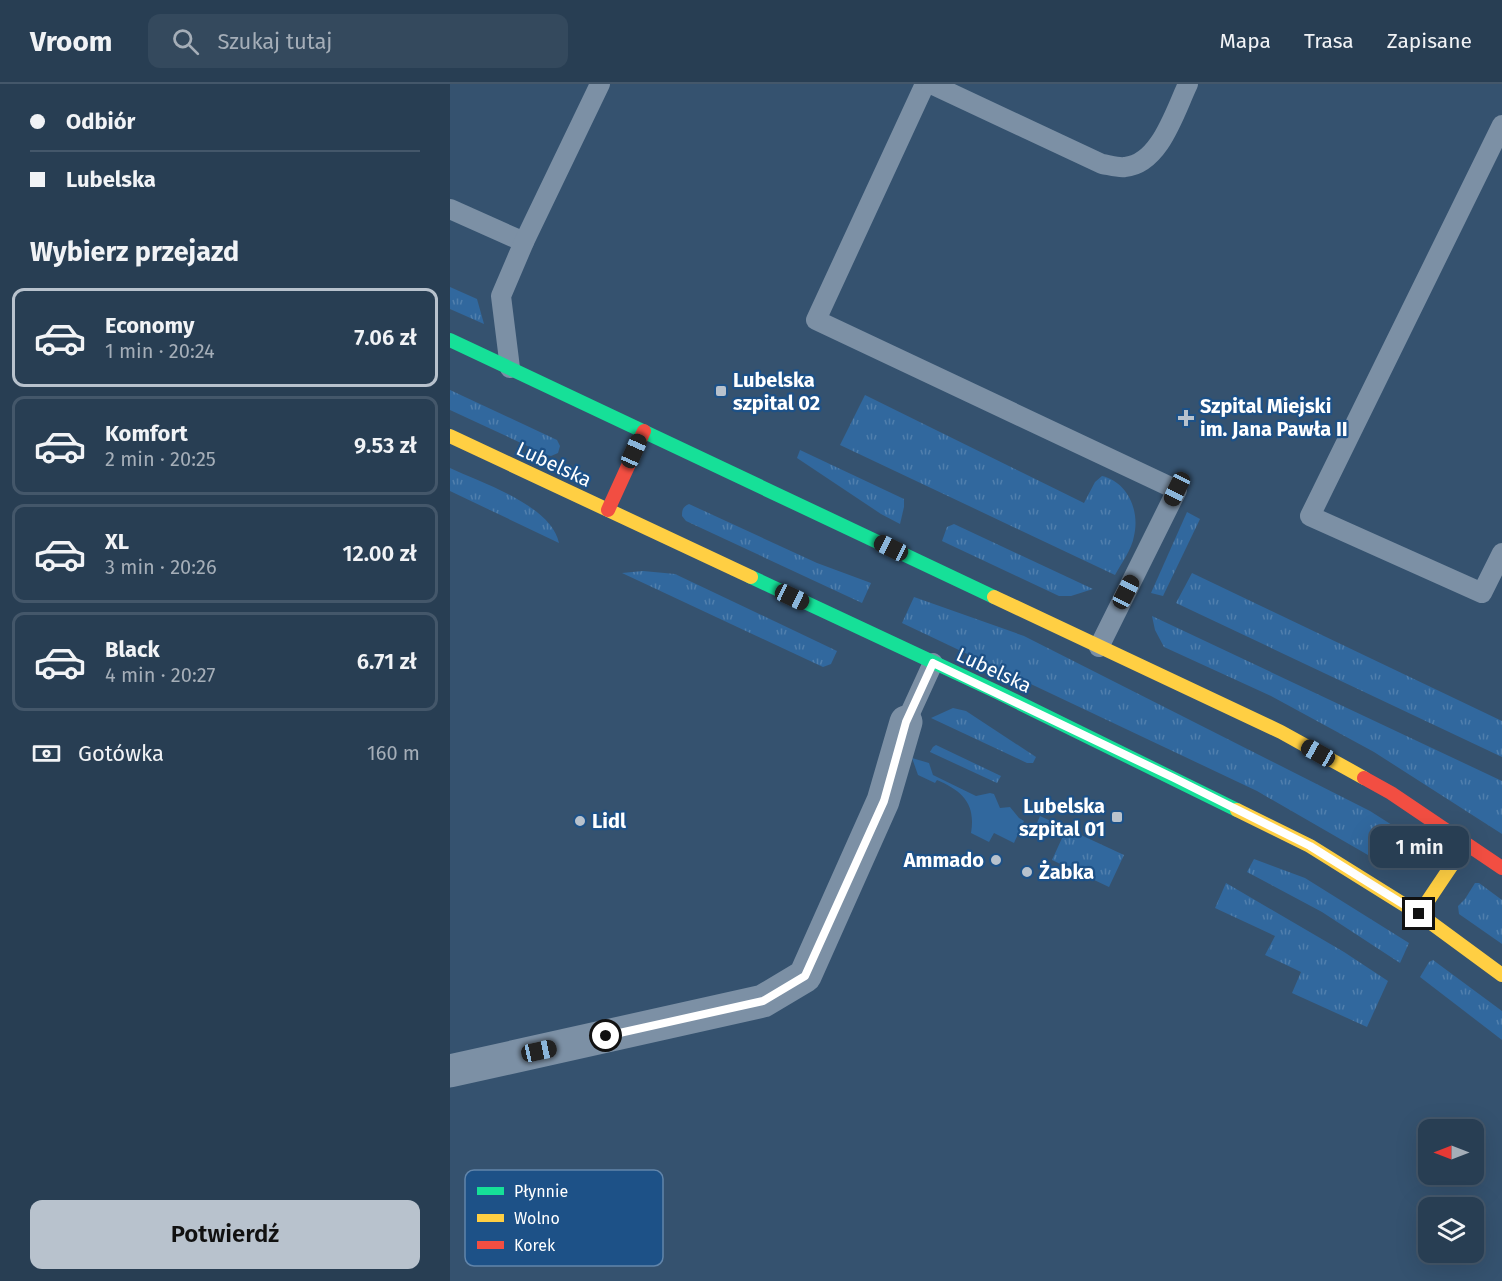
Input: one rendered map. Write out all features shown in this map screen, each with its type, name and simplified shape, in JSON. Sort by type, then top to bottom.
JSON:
[{"type":"main road","points":[[450,340],[1281,732],[1391,794],[1502,868]]},
{"type":"main road","points":[[608,510],[644,431]]},
{"type":"main road","name":"Lubelska","points":[[450,436],[933,663],[1310,846],[1419,914],[1502,975]]},
{"type":"main road","points":[[1419,914],[1466,844]]},
{"type":"street","points":[[450,1071],[763,1001],[805,976],[884,801],[906,722]]},
{"type":"lane","points":[[510,368],[501,296],[524,242],[600,84]]},
{"type":"lane","points":[[925,84],[816,320],[1177,489],[1099,646]]},
{"type":"lane","points":[[931,84],[1102,164],[1126,168],[1146,159],[1160,144],[1188,84]]},
{"type":"lane","points":[[1500,563],[1482,593],[1310,516],[1502,125]]},
{"type":"lane","points":[[450,209],[524,242]]},
{"type":"lane","points":[[906,722],[933,663]]},
{"type":"green space","points":[[450,287],[477,299],[484,324],[450,309]]},
{"type":"green space","points":[[450,390],[557,440],[560,446],[558,453],[547,455],[450,410]]},
{"type":"green space","points":[[865,395],[1084,503],[1095,482],[1102,476],[1119,484],[1130,499],[1135,526],[1131,546],[1115,575],[840,445]]},
{"type":"green space","points":[[800,450],[904,499],[900,524],[881,514],[797,458]]},
{"type":"green space","points":[[450,468],[496,488],[529,507],[543,517],[553,529],[559,543],[450,491]]},
{"type":"green space","points":[[689,504],[817,563],[871,583],[862,603],[686,521],[682,512]]},
{"type":"green space","points":[[1187,512],[1200,519],[1163,596],[1151,593]]},
{"type":"green space","points":[[954,524],[1093,589],[1071,596],[1059,596],[942,541],[947,527]]},
{"type":"green space","points":[[643,571],[675,574],[837,651],[831,664],[823,667],[622,573]]},
{"type":"green space","points":[[1192,573],[1502,721],[1502,757],[1176,603]]},
{"type":"green space","points":[[914,597],[1024,636],[1370,811],[1414,839],[1411,854],[1403,865],[1394,870],[1257,791],[902,623]]},
{"type":"green space","points":[[1152,616],[1502,781],[1502,834],[1374,752],[1271,696],[1164,647],[1155,630]]},
{"type":"green space","points":[[953,708],[966,711],[1036,757],[1033,763],[1027,763],[931,718]]},
{"type":"green space","points":[[936,745],[1001,776],[997,783],[930,752]]},
{"type":"green space","points":[[912,758],[929,763],[933,775],[976,796],[994,794],[1000,808],[1010,807],[1024,821],[1014,843],[994,833],[989,842],[971,833],[971,814],[965,799],[946,784],[937,780],[935,783],[918,775]]},
{"type":"green space","points":[[1040,816],[1124,855],[1109,887],[1052,860],[1063,836],[1037,823]]},
{"type":"green space","points":[[1254,859],[1305,878],[1409,943],[1400,963],[1322,912],[1247,872]]},
{"type":"green space","points":[[1226,883],[1344,952],[1388,981],[1367,1027],[1292,993],[1301,972],[1265,955],[1275,936],[1215,908]]},
{"type":"green space","points":[[1475,883],[1479,883],[1502,900],[1502,944],[1459,914],[1458,906]]},
{"type":"green space","points":[[1433,960],[1502,1011],[1502,1040],[1420,977],[1429,962]]},
{"type":"traffic: fast","points":[[450,340],[994,597]]},
{"type":"traffic: fast","points":[[751,577],[997,692],[1237,810]]},
{"type":"traffic: slow","points":[[450,436],[751,577]]},
{"type":"traffic: slow","points":[[994,597],[1281,732],[1364,778]]},
{"type":"traffic: slow","points":[[1237,810],[1310,846],[1419,914],[1502,975]]},
{"type":"traffic: slow","points":[[1419,914],[1466,844]]},
{"type":"traffic: jam","points":[[608,510],[644,431]]},
{"type":"traffic: jam","points":[[1364,778],[1391,793],[1502,868]]},
{"type":"place","name":"Lubelska szpital 02","points":[[721,391]]},
{"type":"place","name":"Szpital Miejski im. Jana Pawła II","points":[[1186,418]]},
{"type":"place","name":"Lubelska szpital 01","points":[[1117,817]]},
{"type":"place","name":"Lidl","points":[[580,821]]},
{"type":"place","name":"Ammado","points":[[996,860]]},
{"type":"place","name":"Żabka","points":[[1027,872]]},
{"type":"route","points":[[606,1036],[763,1001],[805,976],[884,801],[906,722],[933,663],[997,692],[1310,846],[1419,914]]}]
